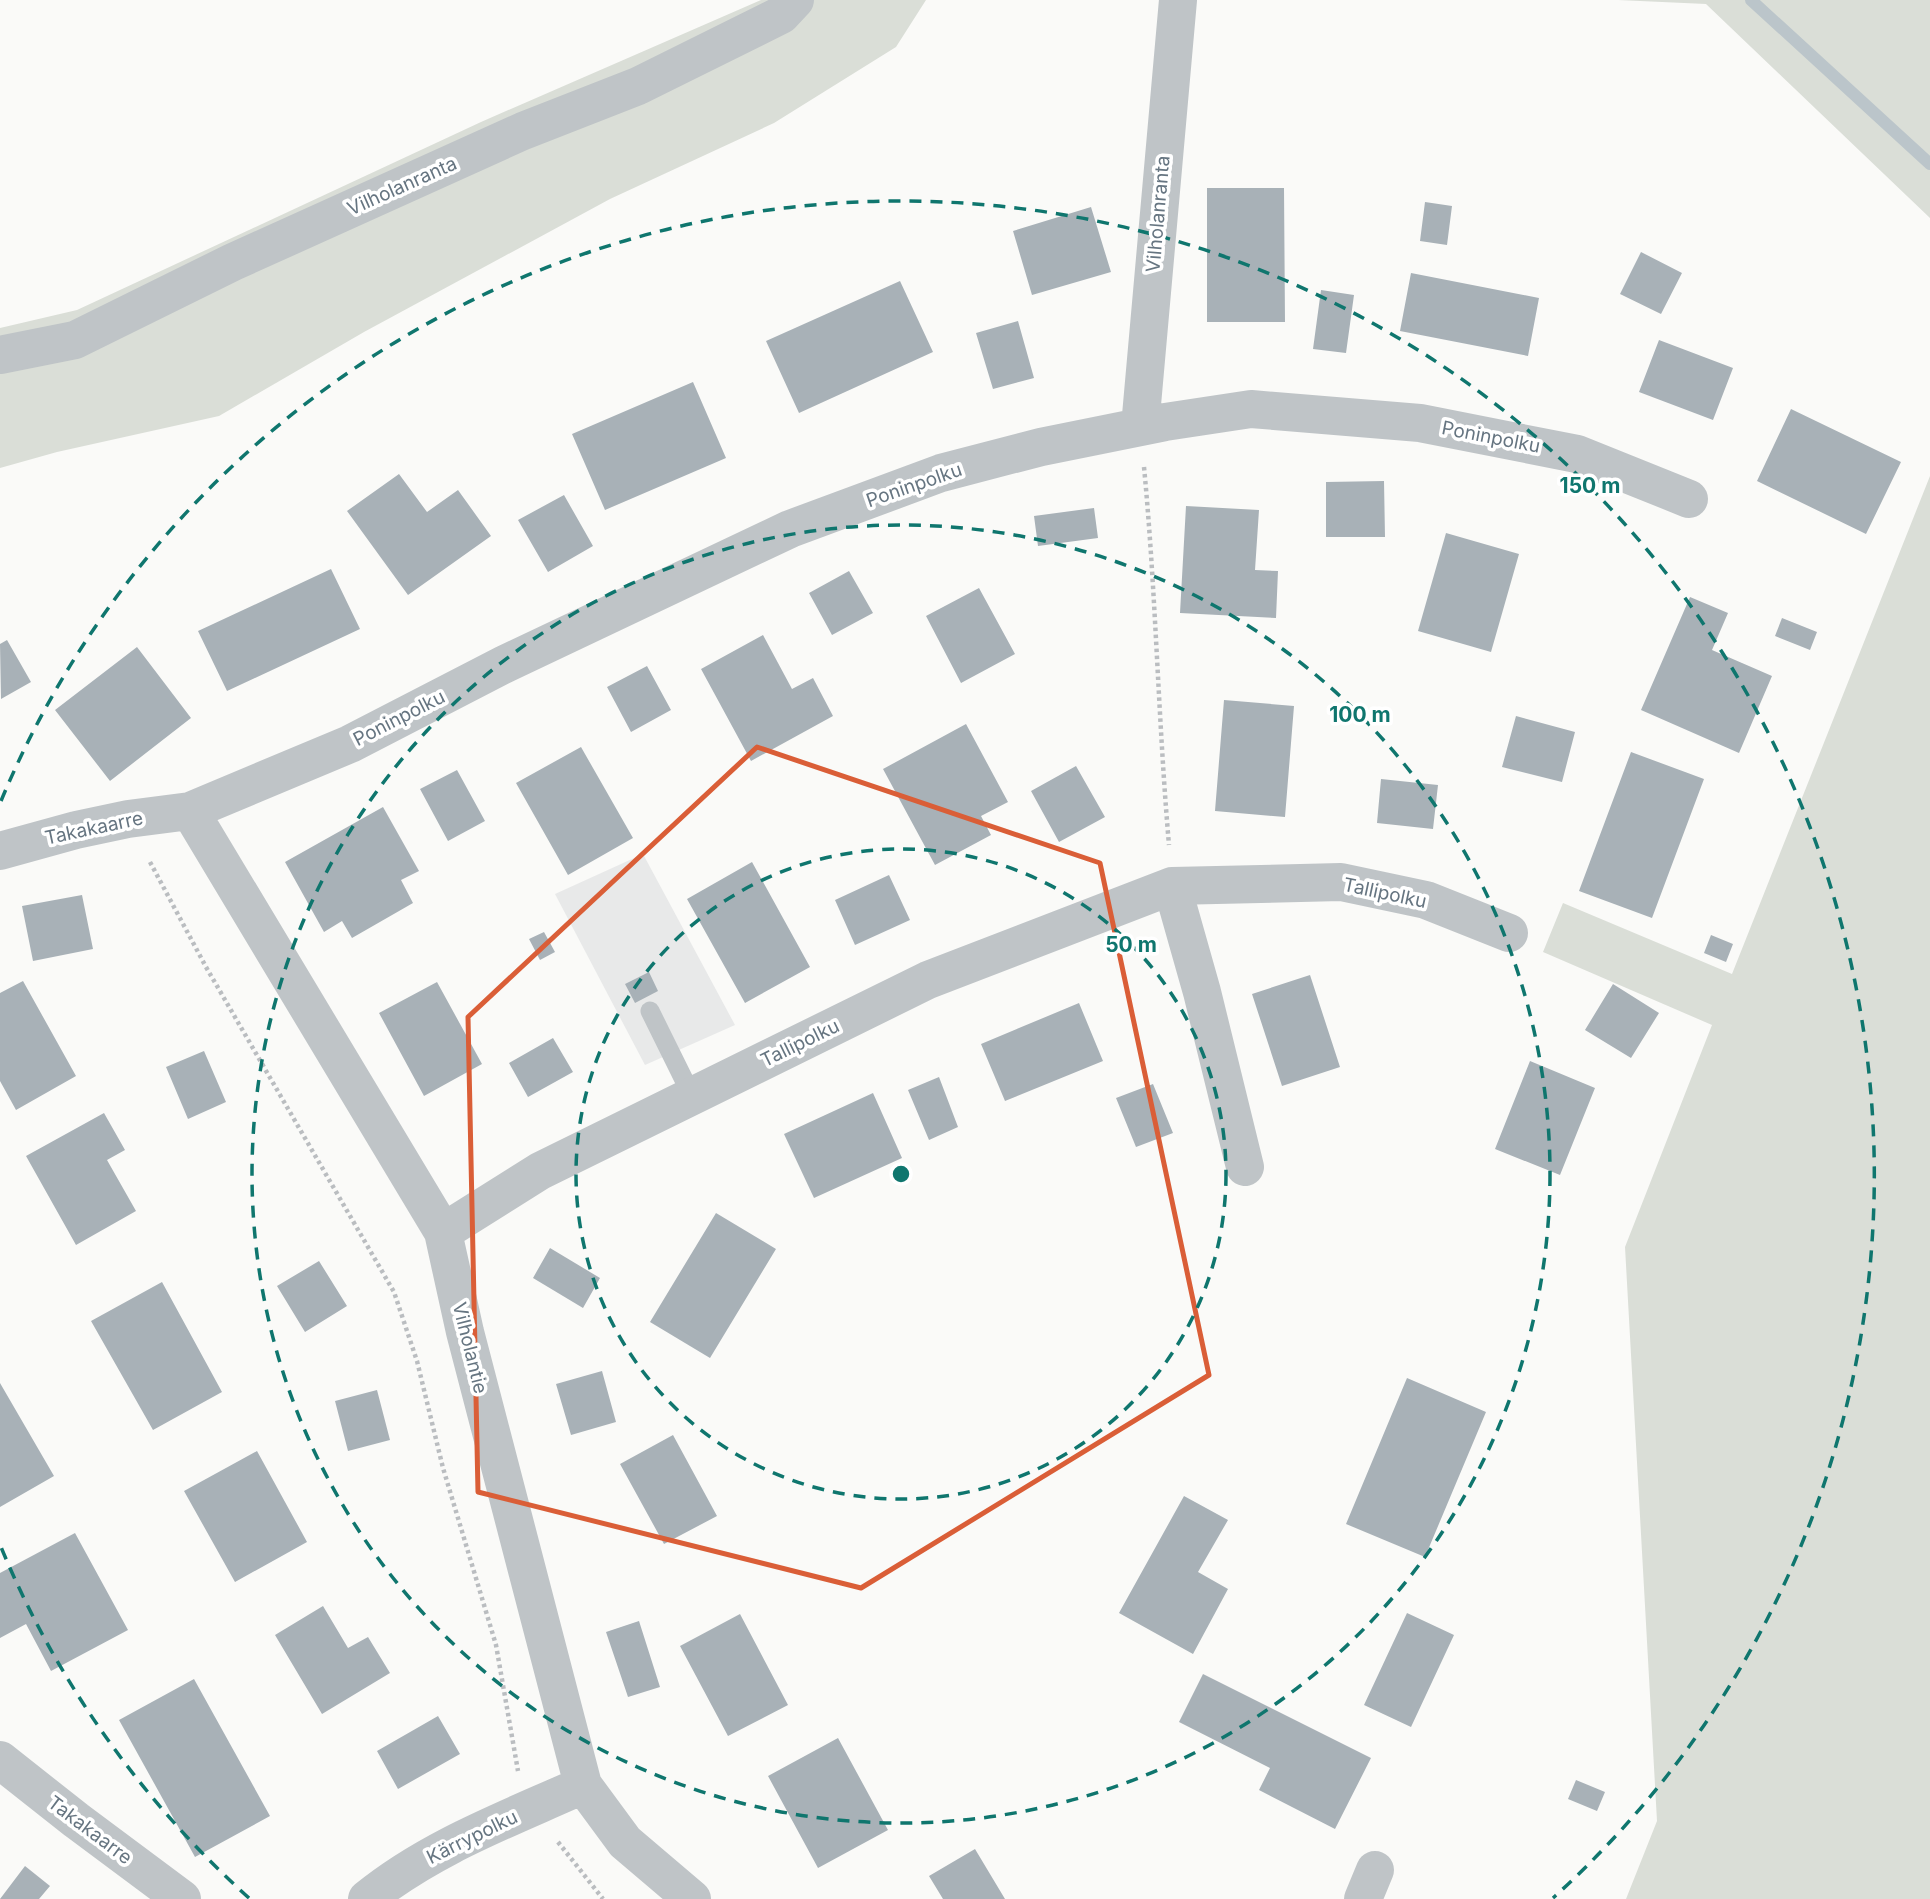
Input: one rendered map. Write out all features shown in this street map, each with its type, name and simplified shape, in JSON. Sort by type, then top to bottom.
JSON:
[{"type":"street","name":"Vilholanranta","points":[[0,355],[75,340],[233,262],[523,131],[638,86],[780,15],[795,0]]},
{"type":"street","name":"Vilholanranta","points":[[1140,427],[1178,0]]},
{"type":"street","name":"Poninpolku","points":[[190,811],[350,744],[517,658],[790,529],[941,473],[1041,447],[1251,409],[1420,423],[1577,454],[1689,499]]},
{"type":"street","name":"Takakaarre","points":[[0,851],[128,819],[190,811]]},
{"type":"street","name":"Vilholantie","points":[[190,811],[443,1232],[465,1332],[583,1785],[625,1842],[692,1899]]},
{"type":"street","name":"Tallipolku","points":[[443,1232],[540,1171],[928,980],[1172,886],[1341,882],[1426,900],[1509,933]]},
{"type":"street","points":[[1172,886],[1202,992],[1245,1167]]},
{"type":"street","name":"Takakaarre","points":[[0,1760],[181,1899]]},
{"type":"street","name":"Kärrypolku","points":[[367,1899],[384,1885],[455,1842],[583,1785]]},
{"type":"lane","points":[[650,1011],[692,1096]]},
{"type":"path","points":[[1140,427],[1151,534],[1160,740],[1172,886]]},
{"type":"path","points":[[150,862],[206,967],[394,1292],[417,1361],[443,1468],[496,1645],[516,1766],[533,1808],[576,1868],[603,1899]]},
{"type":"highlighted area","points":[[757,747],[1100,863],[1209,1375],[861,1588],[478,1492],[468,1017]]},
{"type":"shaded area","points":[[761,0],[926,0],[896,47],[774,123],[610,199],[364,332],[219,416],[57,452],[0,468],[0,328],[77,310],[481,122]]},
{"type":"shaded area","points":[[1618,0],[1930,0],[1930,218],[1706,4]]},
{"type":"shaded area","points":[[1930,476],[1930,1899],[1626,1899],[1657,1821],[1625,1247],[1712,1025],[1543,952],[1563,903],[1732,974]]},
{"type":"shaded area","points":[[643,854],[735,1025],[645,1065],[555,894]]},
{"type":"building","points":[[1207,188],[1284,188],[1285,322],[1207,322]]},
{"type":"building","points":[[1425,202],[1452,206],[1447,245],[1420,241]]},
{"type":"building","points":[[1091,207],[1111,272],[1032,295],[1013,231]]},
{"type":"building","points":[[1641,252],[1682,273],[1661,314],[1620,294]]},
{"type":"building","points":[[1411,273],[1539,298],[1528,356],[1400,331]]},
{"type":"building","points":[[900,281],[933,352],[799,413],[766,341]]},
{"type":"building","points":[[1321,290],[1354,295],[1346,353],[1313,349]]},
{"type":"building","points":[[1018,321],[1034,378],[993,389],[976,333]]},
{"type":"building","points":[[1659,340],[1733,368],[1713,420],[1639,392]]},
{"type":"building","points":[[693,382],[726,458],[605,510],[572,434]]},
{"type":"building","points":[[1791,409],[1901,462],[1866,534],[1757,481]]},
{"type":"building","points":[[399,474],[427,512],[458,490],[491,536],[408,595],[347,511]]},
{"type":"building","points":[[1384,481],[1385,537],[1326,537],[1326,482]]},
{"type":"building","points":[[564,495],[593,546],[548,572],[518,520]]},
{"type":"building","points":[[1186,506],[1259,510],[1255,570],[1278,571],[1276,618],[1180,613]]},
{"type":"building","points":[[1094,508],[1098,538],[1038,546],[1034,516]]},
{"type":"building","points":[[1446,533],[1519,554],[1491,652],[1418,631]]},
{"type":"building","points":[[331,569],[360,629],[227,691],[198,631]]},
{"type":"building","points":[[849,571],[873,613],[832,635],[809,593]]},
{"type":"building","points":[[979,588],[1015,654],[961,683],[926,616]]},
{"type":"building","points":[[1690,597],[1728,613],[1712,650],[1772,676],[1739,753],[1641,710]]},
{"type":"building","points":[[1782,618],[1817,632],[1810,650],[1775,636]]},
{"type":"building","points":[[763,635],[792,689],[813,678],[833,716],[751,761],[701,669]]},
{"type":"building","points":[[7,640],[31,682],[1,699],[0,644]]},
{"type":"building","points":[[137,647],[191,718],[110,781],[55,710]]},
{"type":"building","points":[[647,666],[671,710],[631,732],[607,687]]},
{"type":"building","points":[[1224,700],[1294,706],[1285,817],[1215,811]]},
{"type":"building","points":[[1516,716],[1575,732],[1562,782],[1502,767]]},
{"type":"building","points":[[966,724],[1008,802],[981,816],[991,835],[935,865],[883,769]]},
{"type":"building","points":[[581,747],[633,838],[568,875],[516,783]]},
{"type":"building","points":[[1631,752],[1704,779],[1652,918],[1579,891]]},
{"type":"building","points":[[1076,766],[1105,817],[1059,842],[1031,791]]},
{"type":"building","points":[[457,770],[485,821],[448,841],[420,789]]},
{"type":"building","points":[[1381,779],[1438,785],[1433,829],[1377,823]]},
{"type":"building","points":[[383,807],[419,871],[401,880],[413,903],[352,938],[342,921],[324,932],[285,862]]},
{"type":"building","points":[[752,862],[810,967],[745,1003],[687,899]]},
{"type":"building","points":[[889,875],[910,920],[855,945],[835,900]]},
{"type":"building","points":[[82,895],[93,949],[33,961],[22,906]]},
{"type":"building","points":[[544,932],[555,952],[540,960],[529,939]]},
{"type":"building","points":[[1711,935],[1733,944],[1726,962],[1704,953]]},
{"type":"building","points":[[649,972],[658,991],[635,1003],[625,984]]},
{"type":"building","points":[[1310,975],[1340,1067],[1282,1086],[1252,994]]},
{"type":"building","points":[[23,981],[76,1076],[16,1110],[0,1081],[0,993]]},
{"type":"building","points":[[437,982],[482,1064],[424,1096],[379,1013]]},
{"type":"building","points":[[1613,984],[1659,1013],[1631,1058],[1585,1030]]},
{"type":"building","points":[[1079,1003],[1103,1061],[1005,1101],[981,1044]]},
{"type":"building","points":[[553,1038],[573,1072],[528,1097],[509,1063]]},
{"type":"building","points":[[204,1051],[226,1102],[188,1119],[166,1067]]},
{"type":"building","points":[[1530,1061],[1595,1088],[1560,1175],[1495,1149]]},
{"type":"building","points":[[939,1077],[958,1127],[929,1140],[908,1090]]},
{"type":"building","points":[[1153,1084],[1173,1133],[1136,1147],[1116,1098]]},
{"type":"building","points":[[873,1093],[902,1158],[814,1198],[784,1134]]},
{"type":"building","points":[[104,1113],[125,1150],[107,1160],[136,1211],[76,1245],[26,1156]]},
{"type":"building","points":[[716,1213],[776,1249],[710,1358],[650,1322]]},
{"type":"building","points":[[550,1248],[600,1278],[583,1308],[533,1278]]},
{"type":"building","points":[[319,1261],[347,1306],[305,1332],[277,1286]]},
{"type":"building","points":[[162,1282],[222,1392],[153,1430],[91,1321]]},
{"type":"building","points":[[602,1371],[616,1422],[571,1435],[556,1384]]},
{"type":"building","points":[[1407,1378],[1486,1412],[1425,1557],[1346,1524]]},
{"type":"building","points":[[0,1383],[54,1476],[0,1507]]},
{"type":"building","points":[[377,1390],[390,1440],[348,1451],[335,1401]]},
{"type":"building","points":[[673,1435],[717,1516],[664,1544],[620,1464]]},
{"type":"building","points":[[257,1451],[307,1542],[235,1582],[184,1491]]},
{"type":"building","points":[[1184,1496],[1228,1520],[1198,1572],[1228,1589],[1193,1654],[1119,1613]]},
{"type":"building","points":[[75,1533],[128,1630],[51,1671],[26,1624],[0,1638],[0,1573]]},
{"type":"building","points":[[323,1606],[348,1648],[368,1637],[390,1673],[322,1714],[275,1635]]},
{"type":"building","points":[[1407,1613],[1454,1635],[1411,1727],[1364,1705]]},
{"type":"building","points":[[740,1614],[788,1705],[728,1736],[680,1646]]},
{"type":"building","points":[[639,1621],[660,1687],[628,1697],[606,1632]]},
{"type":"building","points":[[1203,1674],[1371,1758],[1335,1829],[1259,1790],[1270,1768],[1179,1722]]},
{"type":"building","points":[[194,1679],[270,1816],[195,1857],[119,1720]]},
{"type":"building","points":[[438,1716],[460,1754],[398,1789],[377,1751]]},
{"type":"building","points":[[838,1738],[888,1830],[818,1868],[768,1776]]},
{"type":"building","points":[[1576,1780],[1605,1792],[1597,1811],[1568,1799]]},
{"type":"building","points":[[975,1849],[1005,1899],[943,1899],[929,1876]]},
{"type":"building","points":[[25,1866],[50,1886],[39,1899],[0,1899]]},
{"type":"waterway","points":[[1751,0],[1930,164]]}]
